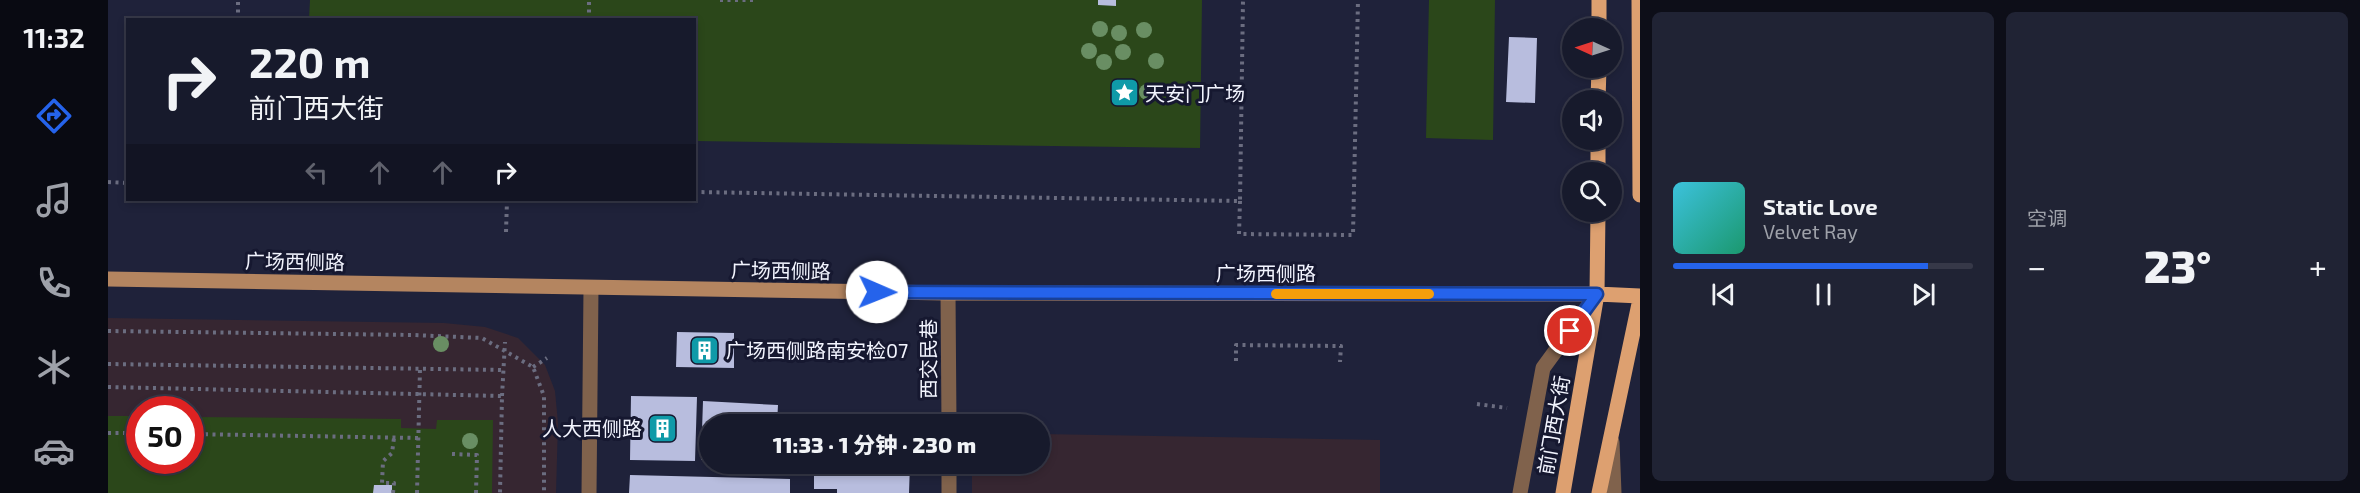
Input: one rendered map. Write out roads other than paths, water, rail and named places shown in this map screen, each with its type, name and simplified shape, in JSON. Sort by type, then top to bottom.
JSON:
[{"type":"main road","points":[[1599,0],[1599,18]]},
{"type":"main road","points":[[1639,0],[1640,195]]},
{"type":"main road","points":[[1598,222],[1597,294],[1640,298],[1599,493]]},
{"type":"main road","name":"广场西侧路","points":[[108,279],[948,293],[1597,294]]},
{"type":"main road","name":"前门西大街","points":[[1563,493],[1597,294]]},
{"type":"street","points":[[589,493],[591,288]]},
{"type":"street","name":"西交民巷","points":[[948,293],[949,414]]},
{"type":"street","name":"前门西大街","points":[[1520,493],[1544,368],[1597,294]]},
{"type":"street","points":[[1612,426],[1614,493]]},
{"type":"street","points":[[949,474],[949,493]]},
{"type":"place","name":"天安门广场","points":[[1124,93]]},
{"type":"place","name":"广场西侧路南安检07","points":[[705,350]]},
{"type":"place","name":"人大西侧路","points":[[663,428]]}]
